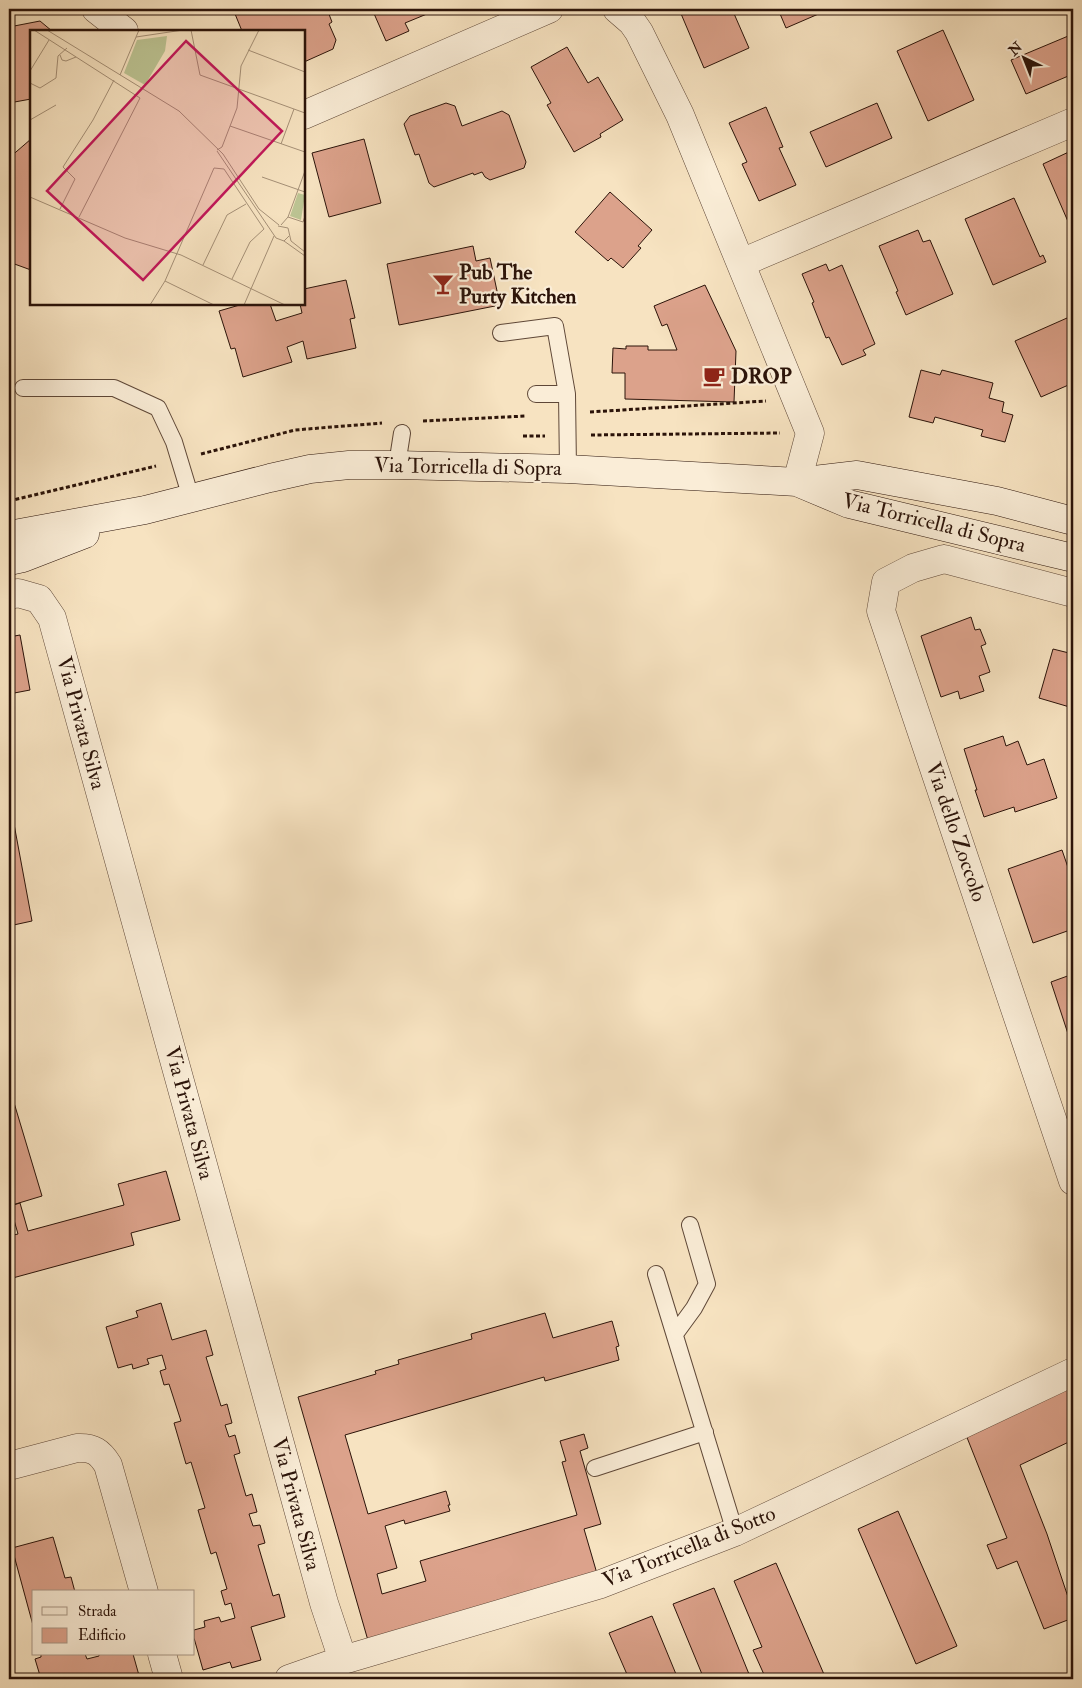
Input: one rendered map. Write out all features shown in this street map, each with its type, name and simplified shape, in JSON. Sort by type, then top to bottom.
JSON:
[{"type":"street","points":[[96,9],[123,30]]},
{"type":"street","points":[[305,115],[549,9]]},
{"type":"street","points":[[617,9],[632,22],[639,32],[680,115],[810,432],[797,482]]},
{"type":"street","points":[[741,263],[1073,122]]},
{"type":"street","name":"Via Torricella di Sopra","points":[[9,535],[144,510],[310,469],[349,465],[568,469],[797,482],[857,475],[997,501],[1073,521]]},
{"type":"street","name":"Via Torricella di Sopra","points":[[797,482],[849,504],[1073,558]]},
{"type":"street","name":"Via Torricella di Sopra","points":[[9,561],[23,558],[144,510]]},
{"type":"street","points":[[923,522],[944,559]]},
{"type":"street","name":"Via Torricella di Sopra","points":[[944,559],[1073,593]]},
{"type":"street","name":"Via dello Zoccolo","points":[[944,559],[913,568],[886,582],[881,611],[1073,1181]]},
{"type":"street","name":"Via Privata Silva","points":[[9,595],[18,593],[39,599],[52,618],[321,1594],[343,1660]]},
{"type":"street","name":"Via Torricella di Sotto","points":[[289,1679],[343,1660],[600,1584],[735,1532],[1073,1372]]},
{"type":"street","points":[[9,1466],[77,1448],[94,1449],[102,1454],[108,1465],[143,1590]]},
{"type":"street","points":[[163,1656],[169,1679]]},
{"type":"lane","points":[[501,333],[555,326],[567,394],[568,469]]},
{"type":"lane","points":[[23,388],[114,388],[158,408],[174,442],[191,498]]},
{"type":"lane","points":[[536,394],[567,394]]},
{"type":"lane","points":[[397,465],[402,433]]},
{"type":"lane","points":[[675,1334],[694,1308],[707,1284],[690,1225]]},
{"type":"lane","points":[[656,1274],[735,1532]]},
{"type":"lane","points":[[595,1468],[705,1432]]},
{"type":"path","points":[[588,412],[796,399]]},
{"type":"path","points":[[417,421],[534,415]]},
{"type":"building","points":[[233,9],[327,9],[332,22],[329,24],[336,40],[333,49],[305,62],[305,30],[242,30]]},
{"type":"building","points":[[372,9],[439,9],[405,23],[409,31],[386,41]]},
{"type":"building","points":[[679,9],[732,9],[749,48],[704,68]]},
{"type":"building","points":[[778,9],[830,9],[786,28]]},
{"type":"building","points":[[40,21],[51,30],[30,30],[30,99],[9,103],[9,27]]},
{"type":"building","points":[[943,30],[974,100],[928,121],[897,51]]},
{"type":"building","points":[[1073,34],[1073,74],[1026,94],[1011,60]]},
{"type":"building","points":[[567,47],[588,83],[598,77],[623,120],[600,134],[601,137],[574,152],[547,105],[551,103],[531,67]]},
{"type":"building","points":[[446,103],[455,106],[462,126],[502,111],[509,115],[526,162],[524,168],[490,180],[482,172],[474,175],[473,173],[434,187],[429,183],[419,154],[415,155],[404,124],[410,116]]},
{"type":"building","points":[[877,103],[892,138],[826,167],[810,132]]},
{"type":"building","points":[[766,107],[783,147],[779,148],[796,185],[759,201],[742,164],[747,162],[729,123]]},
{"type":"building","points":[[364,139],[381,203],[329,217],[312,153]]},
{"type":"building","points":[[30,140],[30,270],[9,262],[9,158]]},
{"type":"building","points":[[1073,150],[1073,233],[1043,164]]},
{"type":"building","points":[[610,192],[652,230],[638,246],[641,248],[623,268],[611,258],[608,261],[575,232]]},
{"type":"building","points":[[1014,198],[1040,257],[1043,255],[1046,262],[993,285],[965,219]]},
{"type":"building","points":[[918,230],[923,242],[930,240],[953,294],[906,315],[879,246]]},
{"type":"building","name":"Pub The Purty Kitchen","points":[[473,246],[476,261],[490,258],[500,305],[399,325],[387,264]]},
{"type":"building","points":[[826,264],[829,271],[842,265],[875,344],[863,350],[866,355],[842,365],[829,337],[826,338],[802,274]]},
{"type":"building","points":[[346,280],[355,318],[350,319],[356,348],[307,359],[303,341],[287,347],[292,362],[243,377],[235,348],[231,349],[219,311],[240,305],[270,305],[276,321],[302,313],[300,305],[305,305],[305,289]]},
{"type":"building","points":[[705,285],[736,351],[734,402],[625,399],[625,373],[612,373],[613,348],[626,349],[626,346],[648,346],[648,350],[677,350],[667,324],[662,326],[654,306]]},
{"type":"building","points":[[1067,318],[1073,332],[1073,383],[1041,397],[1015,341]]},
{"type":"building","points":[[921,370],[940,375],[942,370],[993,383],[989,398],[1004,402],[1002,412],[1013,415],[1005,442],[981,436],[983,430],[935,417],[933,423],[909,417]]},
{"type":"building","points":[[971,617],[975,630],[980,629],[986,644],[981,646],[990,672],[979,676],[984,691],[960,699],[958,691],[941,697],[921,636]]},
{"type":"building","points":[[20,635],[30,690],[9,694],[9,637]]},
{"type":"building","points":[[1053,649],[1073,654],[1073,708],[1039,698]]},
{"type":"building","points":[[1003,736],[1006,746],[1018,741],[1027,765],[1044,759],[1057,798],[1015,812],[1014,807],[984,817],[964,749]]},
{"type":"building","points":[[9,797],[32,921],[9,926]]},
{"type":"building","points":[[1062,850],[1073,882],[1073,929],[1033,943],[1008,869]]},
{"type":"building","points":[[1073,974],[1073,1045],[1072,1046],[1051,982]]},
{"type":"building","points":[[9,1086],[42,1196],[9,1206]]},
{"type":"building","points":[[166,1171],[180,1220],[131,1233],[134,1245],[9,1279],[9,1236],[18,1234],[10,1206],[20,1203],[28,1231],[124,1205],[118,1184]]},
{"type":"building","points":[[161,1303],[172,1340],[206,1330],[213,1355],[206,1357],[221,1406],[227,1404],[232,1423],[225,1425],[229,1437],[235,1435],[240,1453],[234,1455],[246,1496],[252,1494],[257,1512],[249,1514],[253,1526],[260,1525],[265,1543],[258,1545],[273,1596],[279,1594],[285,1617],[251,1627],[261,1660],[232,1668],[230,1662],[203,1670],[195,1642],[195,1630],[205,1627],[204,1621],[219,1617],[221,1622],[235,1618],[231,1603],[225,1605],[221,1591],[227,1589],[216,1552],[211,1554],[198,1510],[205,1508],[191,1462],[186,1464],[174,1423],[181,1421],[169,1384],[164,1385],[160,1371],[166,1369],[162,1355],[147,1359],[149,1364],[133,1369],[132,1364],[118,1368],[106,1327],[138,1317],[136,1311]]},
{"type":"building","points":[[545,1313],[553,1338],[612,1321],[619,1346],[616,1347],[619,1360],[545,1381],[544,1377],[345,1435],[368,1514],[446,1491],[450,1505],[448,1505],[450,1511],[405,1524],[404,1520],[385,1526],[397,1568],[377,1574],[382,1594],[426,1581],[420,1561],[577,1515],[562,1462],[566,1461],[560,1441],[584,1434],[588,1448],[580,1451],[601,1524],[584,1529],[598,1577],[369,1644],[298,1397],[376,1374],[375,1371],[399,1364],[398,1360],[472,1339],[471,1334]]},
{"type":"building","points":[[1073,1386],[1073,1440],[1020,1465],[1047,1534],[1073,1612],[1073,1618],[1044,1629],[1017,1561],[997,1569],[987,1545],[1007,1538],[966,1435]]},
{"type":"building","points":[[898,1511],[957,1646],[916,1664],[858,1529]]},
{"type":"building","points":[[53,1537],[65,1578],[71,1577],[74,1590],[32,1590],[32,1622],[12,1548]]},
{"type":"building","points":[[776,1563],[826,1679],[766,1679],[753,1650],[762,1647],[734,1581]]},
{"type":"building","points":[[714,1588],[751,1679],[704,1679],[673,1604]]},
{"type":"building","points":[[652,1616],[678,1679],[629,1679],[609,1633]]},
{"type":"building","points":[[86,1656],[87,1659],[99,1656],[134,1656],[140,1679],[80,1679],[78,1675],[61,1679],[41,1679],[35,1659],[41,1657]]},
{"type":"place","name":"Pub The Purty Kitchen","points":[[443,284]]},
{"type":"place","name":"DROP","points":[[714,376]]}]
